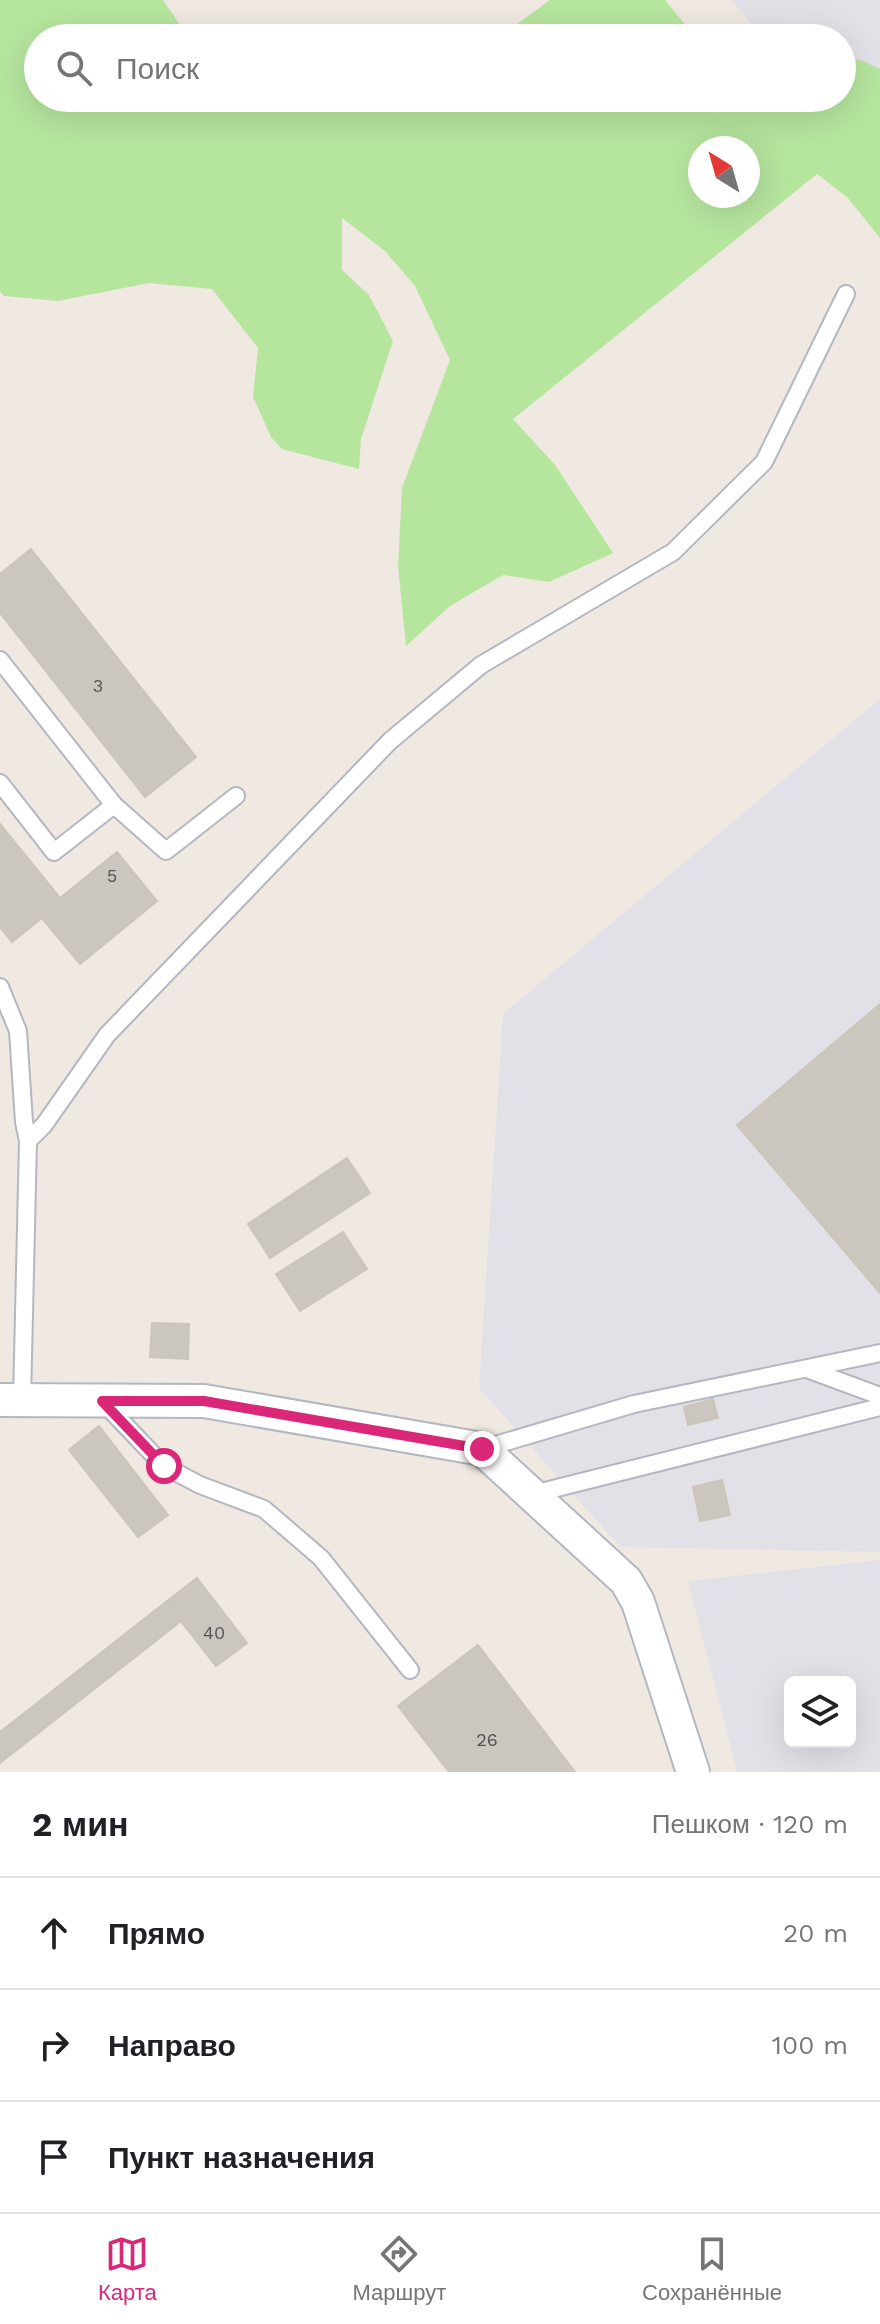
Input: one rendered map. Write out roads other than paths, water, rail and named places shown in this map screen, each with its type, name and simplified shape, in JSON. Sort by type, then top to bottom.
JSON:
[{"type":"street","points":[[11,1400],[204,1401],[482,1449],[626,1581],[638,1602],[693,1772]]},
{"type":"lane","points":[[28,1141],[44,1125],[107,1035],[390,741],[481,665],[673,552],[764,462],[846,294]]},
{"type":"lane","points":[[0,660],[114,805],[166,851],[236,796]]},
{"type":"lane","points":[[0,783],[54,852],[114,805]]},
{"type":"lane","points":[[0,987],[18,1031],[28,1141],[11,1400]]},
{"type":"lane","points":[[482,1449],[634,1404],[880,1353]]},
{"type":"lane","points":[[805,1368],[880,1396]]},
{"type":"lane","points":[[102,1401],[164,1466],[200,1485],[264,1509],[321,1558],[410,1670]]},
{"type":"lane","points":[[533,1494],[880,1407]]}]
